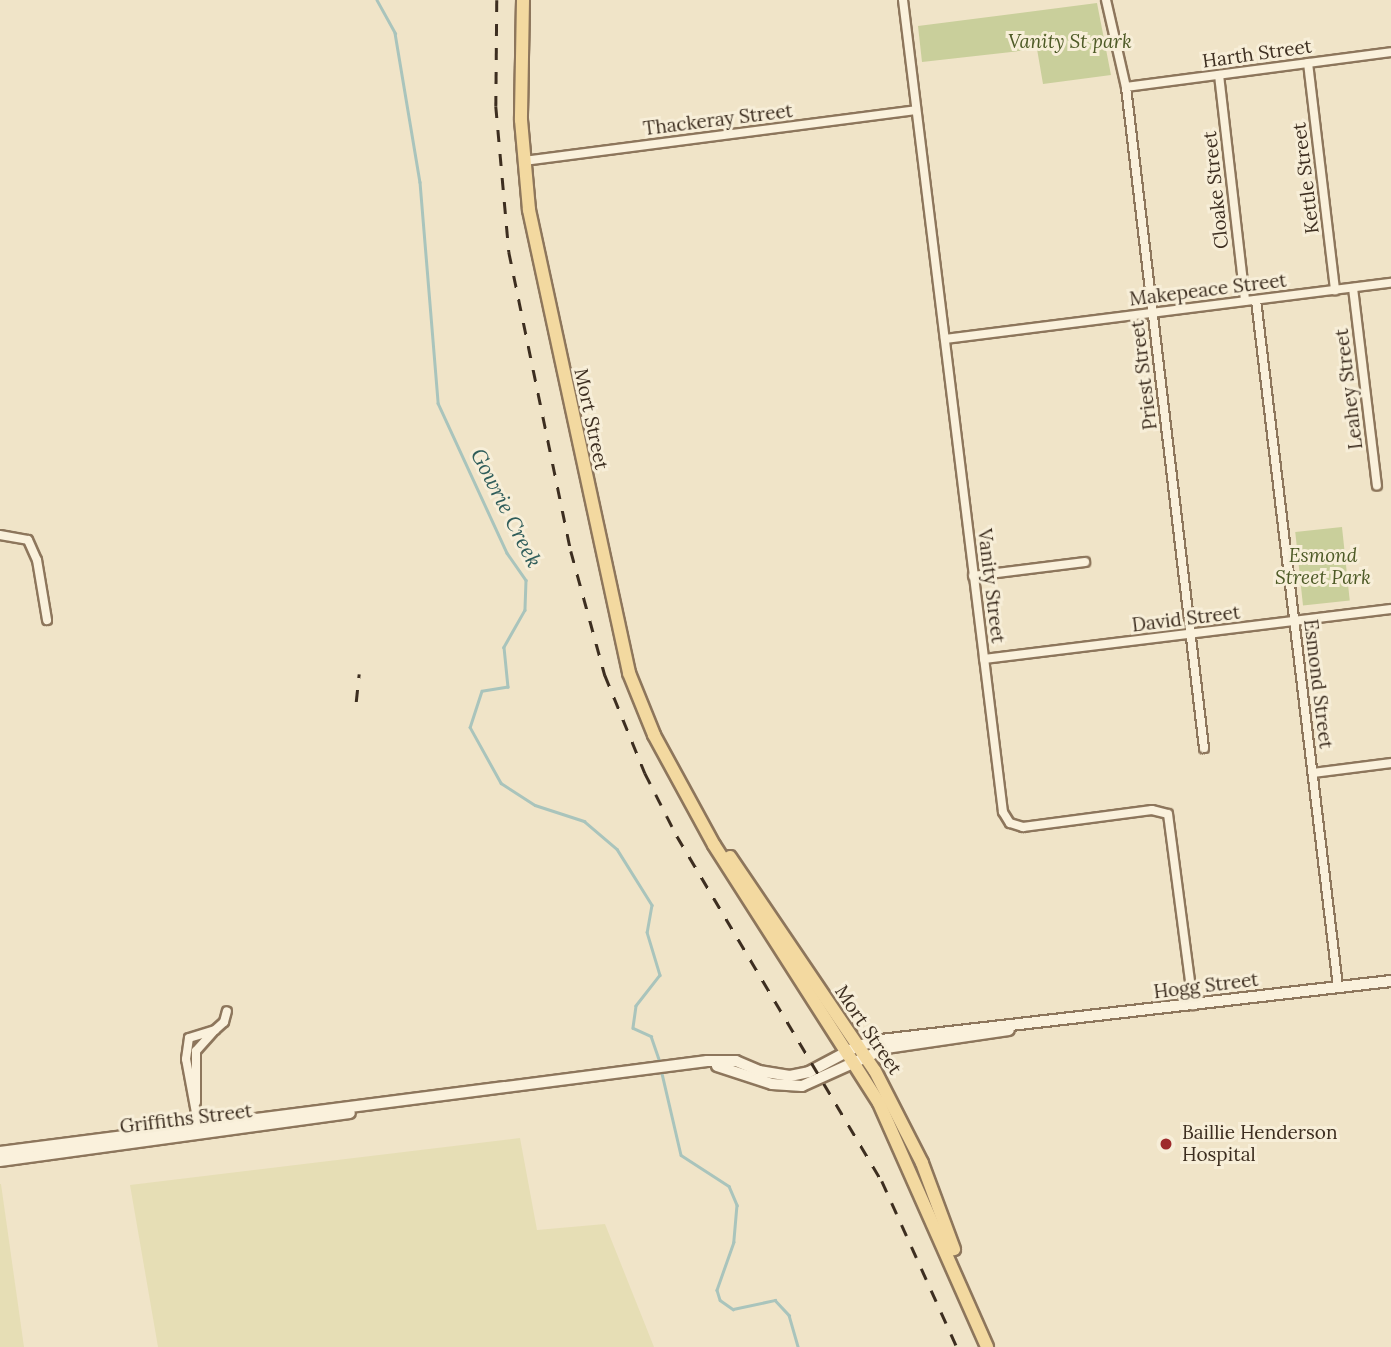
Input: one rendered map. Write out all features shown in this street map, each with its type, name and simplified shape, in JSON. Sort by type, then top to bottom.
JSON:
[{"type":"main road","name":"Mort Street","points":[[523,0],[524,161],[538,262],[619,638],[654,735],[705,827],[753,911],[860,1060],[958,1276],[987,1347]]},
{"type":"street","name":"Vanity Street","points":[[903,0],[1003,812],[1010,823],[1023,827],[1152,810],[1168,814],[1193,1005]]},
{"type":"street","name":"Priest Street","points":[[1106,0],[1126,87],[1204,748]]},
{"type":"street","name":"Harth Street","points":[[1126,87],[1391,52]]},
{"type":"street","name":"Kettle Street","points":[[1308,63],[1335,290]]},
{"type":"street","name":"Cloake Street","points":[[1219,75],[1245,302]]},
{"type":"street","name":"Thackeray Street","points":[[524,161],[916,110]]},
{"type":"street","name":"Makepeace Street","points":[[945,339],[1391,283]]},
{"type":"street","name":"Leahey Street","points":[[1353,288],[1377,486]]},
{"type":"street","name":"Esmond Street","points":[[1256,300],[1338,988]]},
{"type":"street","points":[[0,535],[27,540],[37,560],[47,620]]},
{"type":"street","points":[[973,576],[1084,562]]},
{"type":"street","name":"David Street","points":[[984,659],[1391,609]]},
{"type":"street","points":[[1313,773],[1391,763]]},
{"type":"street","name":"Hogg Street","points":[[852,1048],[1391,981]]},
{"type":"street","points":[[199,1131],[196,1102],[186,1059],[189,1038],[215,1030],[225,1023],[227,1011]]},
{"type":"street","name":"Hogg Street","points":[[860,1060],[886,1048],[986,1037],[1025,1025]]},
{"type":"street","name":"Griffiths Street","points":[[0,1161],[199,1131],[700,1063],[736,1061],[760,1071],[790,1076],[809,1072],[852,1048]]},
{"type":"street","name":"Griffiths Street","points":[[700,1063],[788,1086],[816,1081],[860,1060]]},
{"type":"street","name":"Griffiths Street","points":[[0,1152],[199,1131]]},
{"type":"shaded area","points":[[520,1138],[537,1230],[605,1224],[654,1347],[158,1347],[130,1185]]},
{"type":"shaded area","points":[[1,1184],[24,1347],[0,1347]]},
{"type":"green space","name":"Vanity St park","points":[[1097,3],[1111,75],[1043,84],[1037,49],[922,62],[918,26]]},
{"type":"green space","name":"Esmond Street Park","points":[[1342,527],[1350,601],[1303,606],[1295,532]]},
{"type":"waterway","name":"Gowrie Creek","points":[[377,0],[395,33],[420,182],[438,403],[507,553],[526,580],[525,610],[504,647],[508,687],[482,691],[470,727],[501,783],[535,805],[584,821],[617,849],[652,905],[647,932],[660,975],[636,1006],[633,1028],[651,1036],[660,1062]]},
{"type":"waterway","name":"Gowrie Creek","points":[[661,1069],[681,1155],[729,1186],[737,1205],[734,1242],[717,1290],[720,1300],[733,1309],[775,1300],[789,1315],[798,1347]]},
{"type":"railway","points":[[497,0],[496,106],[509,252],[571,551],[605,675],[645,773],[677,836],[882,1181],[957,1347]]},
{"type":"railway","points":[[356,702],[359,674]]},
{"type":"place","name":"Baillie Henderson Hospital","points":[[1166,1144]]}]
